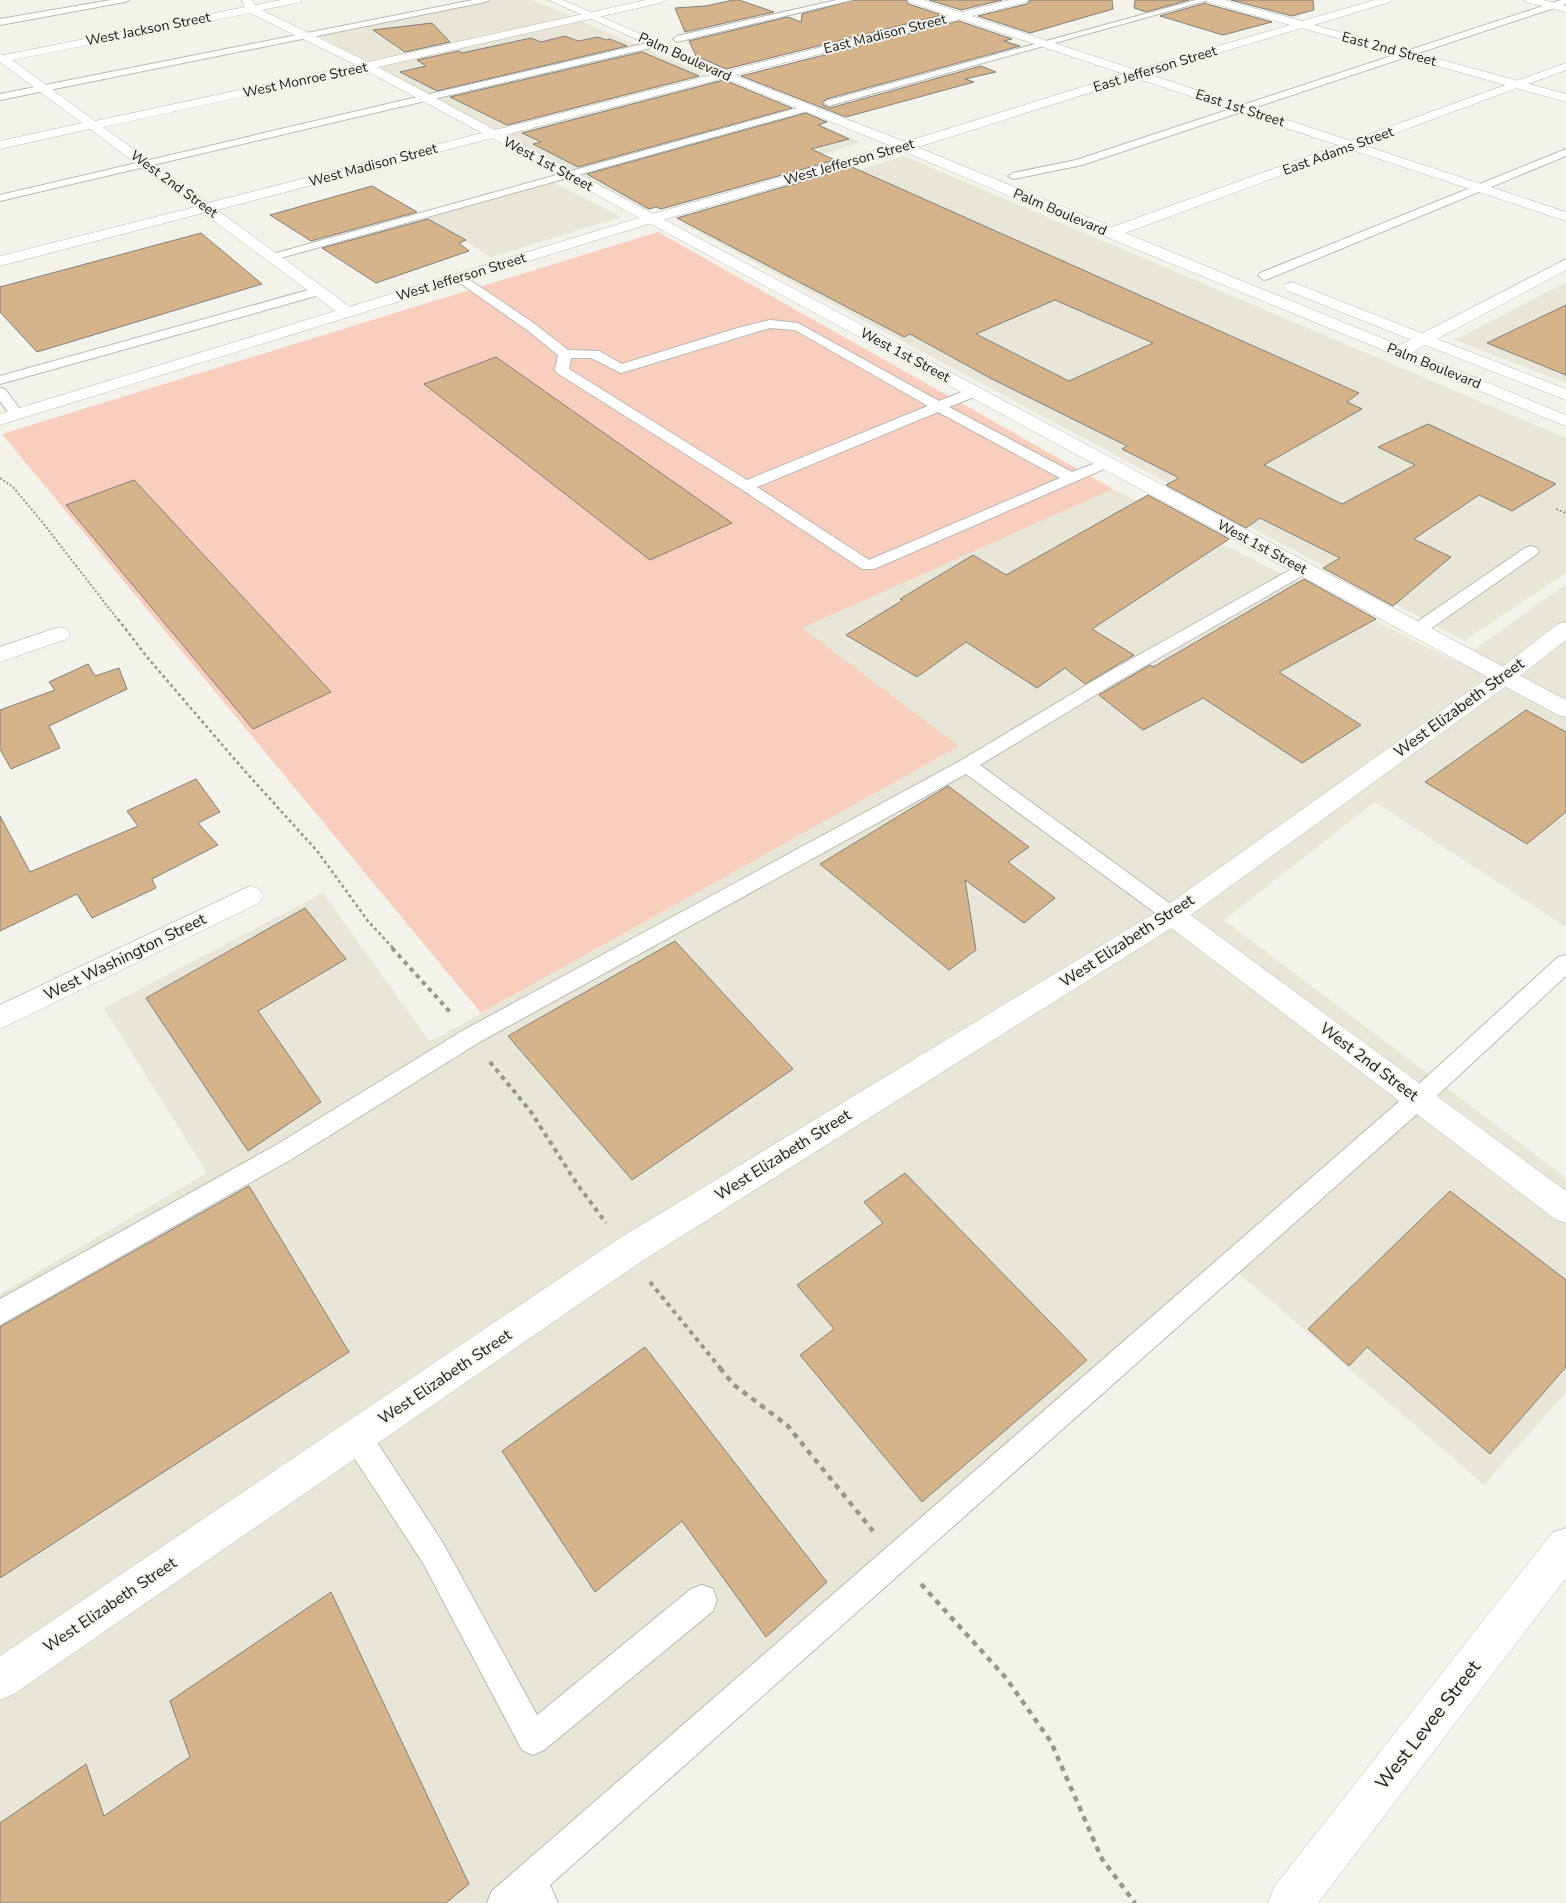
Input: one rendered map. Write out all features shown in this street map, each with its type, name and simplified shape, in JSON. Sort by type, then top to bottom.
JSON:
[{"type":"street","name":"West Jackson Street","points":[[1,58],[249,4],[297,0]]},
{"type":"street","name":"Palm Boulevard","points":[[554,0],[656,44],[727,68],[808,108],[904,140],[1109,233],[1400,352],[1563,416]]},
{"type":"street","name":"Palm Boulevard","points":[[582,0],[626,18]]},
{"type":"street","name":"West Monroe Street","points":[[0,145],[367,66],[660,0]]},
{"type":"street","name":"East 1st Street","points":[[913,0],[1566,217]]},
{"type":"street","name":"East Madison Street","points":[[747,69],[1023,0]]},
{"type":"street","name":"East 2nd Street","points":[[1212,0],[1566,98]]},
{"type":"street","name":"East Jefferson Street","points":[[923,141],[1136,74],[1304,26],[1386,0]]},
{"type":"street","points":[[1530,0],[1566,9]]},
{"type":"street","name":"West 1st Street","points":[[249,4],[1566,710]]},
{"type":"street","name":"Palm Boulevard","points":[[672,38],[694,47]]},
{"type":"street","points":[[656,44],[672,38]]},
{"type":"street","name":"West 2nd Street","points":[[1,58],[348,312]]},
{"type":"street","name":"East Adams Street","points":[[1109,233],[1353,146],[1566,66]]},
{"type":"street","name":"West Madison Street","points":[[0,261],[493,134],[727,68],[747,69]]},
{"type":"street","name":"Palm Boulevard","points":[[747,69],[765,76]]},
{"type":"street","points":[[824,101],[846,110]]},
{"type":"street","name":"West Jefferson Street","points":[[0,420],[904,140],[923,141]]},
{"type":"street","points":[[923,141],[977,162]]},
{"type":"street","name":"Palm Boulevard","points":[[994,169],[1065,197]]},
{"type":"street","name":"Palm Boulevard","points":[[1109,215],[1154,232]]},
{"type":"street","points":[[1400,352],[1566,264]]},
{"type":"street","name":"Palm Boulevard","points":[[1246,269],[1566,395]]},
{"type":"street","points":[[1242,287],[1264,276]]},
{"type":"street","name":"West Elizabeth Street","points":[[0,1680],[627,1252],[1172,915],[1504,677],[1566,629]]},
{"type":"street","points":[[0,656],[59,634]]},
{"type":"street","name":"West Washington Street","points":[[0,1018],[250,896]]},
{"type":"street","name":"West 2nd Street","points":[[1172,915],[1566,1209]]},
{"type":"street","name":"West Levee Street","points":[[1290,1903],[1566,1547]]},
{"type":"lane","points":[[0,22],[125,0]]},
{"type":"lane","points":[[0,96],[485,0]]},
{"type":"lane","points":[[672,38],[848,0]]},
{"type":"lane","points":[[824,101],[1045,44],[1204,0]]},
{"type":"lane","points":[[1013,176],[1078,163],[1566,2]]},
{"type":"lane","points":[[0,198],[656,44]]},
{"type":"lane","points":[[273,257],[808,108]]},
{"type":"lane","points":[[1264,276],[1566,152]]},
{"type":"lane","points":[[461,278],[531,327],[565,354],[594,354],[621,369],[770,324],[798,327],[939,407],[1071,478]]},
{"type":"lane","points":[[0,380],[319,291]]},
{"type":"lane","points":[[565,354],[562,370],[746,486],[868,566],[1106,463]]},
{"type":"lane","points":[[0,392],[17,415]]},
{"type":"lane","points":[[746,486],[974,392]]},
{"type":"lane","points":[[1417,630],[1531,551]]},
{"type":"lane","points":[[0,1313],[284,1152],[470,1037],[968,765],[1110,678],[1303,568]]},
{"type":"lane","points":[[968,765],[1172,915]]},
{"type":"lane","points":[[504,1903],[535,1892],[896,1557],[1418,1099],[1566,962]]},
{"type":"lane","points":[[357,1437],[433,1553],[533,1739],[702,1600]]},
{"type":"path","points":[[0,478],[13,487],[147,656],[243,769],[318,852],[368,921],[470,1037],[531,1112],[576,1184],[673,1312],[734,1385],[787,1425],[856,1512],[1006,1678],[1051,1742],[1102,1859],[1135,1903]]},
{"type":"path","points":[[1556,509],[1566,513]]},
{"type":"shaded area","points":[[478,0],[533,0],[861,142],[645,211],[317,35]]},
{"type":"shaded area","points":[[904,156],[1566,438],[1566,573],[1464,641],[683,224]]},
{"type":"shaded area","points":[[551,181],[621,217],[491,257],[425,217]]},
{"type":"shaded area","points":[[658,232],[1113,489],[802,628],[959,746],[481,1013],[2,434]]},
{"type":"shaded area","points":[[1566,282],[1566,383],[1455,340]]},
{"type":"shaded area","points":[[1113,489],[1457,662],[1566,584],[1566,927],[1375,802],[1224,920],[1566,1178],[1566,1392],[1484,1485],[1236,1271],[514,1903],[0,1903],[0,1294],[207,1173],[104,1008],[323,893],[430,1042],[959,746],[801,628]]},
{"type":"building","points":[[739,0],[774,12],[685,32],[675,8],[706,6]]},
{"type":"building","points":[[854,0],[906,0],[908,4],[942,15],[726,69],[696,56],[689,41],[788,17],[801,22],[802,14]]},
{"type":"building","points":[[929,0],[1002,0],[961,10]]},
{"type":"building","points":[[1030,0],[1112,0],[1113,9],[1030,33],[978,16],[1027,4]]},
{"type":"building","points":[[1135,0],[1189,0],[1146,12],[1134,8]]},
{"type":"building","points":[[1231,0],[1313,0],[1314,10],[1292,16]]},
{"type":"building","points":[[1206,3],[1272,22],[1223,35],[1160,16]]},
{"type":"building","points":[[959,21],[1012,39],[1004,41],[1020,46],[826,99],[823,102],[823,105],[830,108],[981,66],[996,72],[965,79],[974,82],[846,117],[741,76]]},
{"type":"building","points":[[432,23],[450,42],[405,52],[373,30]]},
{"type":"building","points":[[565,36],[578,41],[598,37],[606,40],[610,39],[627,46],[437,91],[400,72],[426,66],[417,60],[459,51],[462,53],[531,38],[541,42]]},
{"type":"building","points":[[642,52],[699,76],[507,125],[450,97]]},
{"type":"building","points":[[724,80],[792,108],[578,167],[533,144],[541,142],[522,133]]},
{"type":"building","points":[[806,113],[827,122],[818,125],[849,139],[811,149],[835,160],[661,209],[656,207],[649,209],[587,174]]},
{"type":"building","points":[[852,167],[1359,393],[1347,402],[1362,409],[1264,465],[1342,504],[1415,465],[1378,447],[1428,424],[1556,484],[1512,511],[1479,495],[1414,539],[1451,557],[1393,606],[1323,568],[1340,558],[1260,518],[1246,528],[1166,485],[1179,478],[1122,449],[1127,446],[990,378],[910,334],[904,337],[677,218]],"holes":[[[1055,300],[1153,343],[1069,381],[976,334]]]},
{"type":"building","points":[[372,186],[417,212],[311,241],[270,215]]},
{"type":"building","points":[[428,219],[466,240],[459,243],[469,251],[376,283],[322,248]]},
{"type":"building","points":[[201,233],[262,284],[37,352],[0,312],[0,287]]},
{"type":"building","points":[[1566,305],[1566,375],[1487,343]]},
{"type":"building","points":[[496,357],[732,523],[650,560],[424,384]]},
{"type":"building","points":[[134,480],[331,692],[253,729],[66,505]]},
{"type":"building","points":[[1148,495],[1229,539],[1092,629],[1134,655],[1085,684],[1065,668],[1037,688],[966,642],[917,677],[846,635],[903,600],[900,599],[973,555],[1006,575]]},
{"type":"building","points":[[1304,579],[1376,619],[1279,672],[1361,725],[1302,763],[1203,698],[1143,730],[1099,695],[1150,665],[1153,667]]},
{"type":"building","points":[[88,664],[95,676],[119,668],[127,689],[49,726],[60,748],[11,769],[0,749],[0,710],[55,690],[49,682]]},
{"type":"building","points":[[1526,710],[1566,732],[1566,812],[1527,844],[1425,782]]},
{"type":"building","points":[[196,779],[220,812],[198,823],[218,845],[152,879],[156,888],[92,918],[77,894],[0,931],[0,816],[30,872],[138,826],[127,811]]},
{"type":"building","points":[[948,786],[1029,847],[1008,862],[1055,898],[1024,923],[965,880],[976,950],[949,970],[820,864]]},
{"type":"building","points":[[305,908],[346,959],[258,1011],[321,1102],[248,1151],[146,998]]},
{"type":"building","points":[[675,941],[793,1069],[632,1180],[508,1036]]},
{"type":"building","points":[[905,1173],[1087,1360],[922,1502],[800,1355],[834,1329],[797,1285],[883,1223],[864,1202]]},
{"type":"building","points":[[249,1186],[349,1352],[0,1578],[0,1327]]},
{"type":"building","points":[[1450,1191],[1566,1280],[1566,1367],[1490,1454],[1367,1347],[1349,1366],[1308,1329]]},
{"type":"building","points":[[645,1347],[827,1582],[766,1637],[682,1521],[595,1592],[502,1451]]},
{"type":"building","points":[[331,1592],[469,1884],[446,1903],[0,1903],[0,1823],[86,1764],[104,1816],[190,1757],[170,1701]]}]
